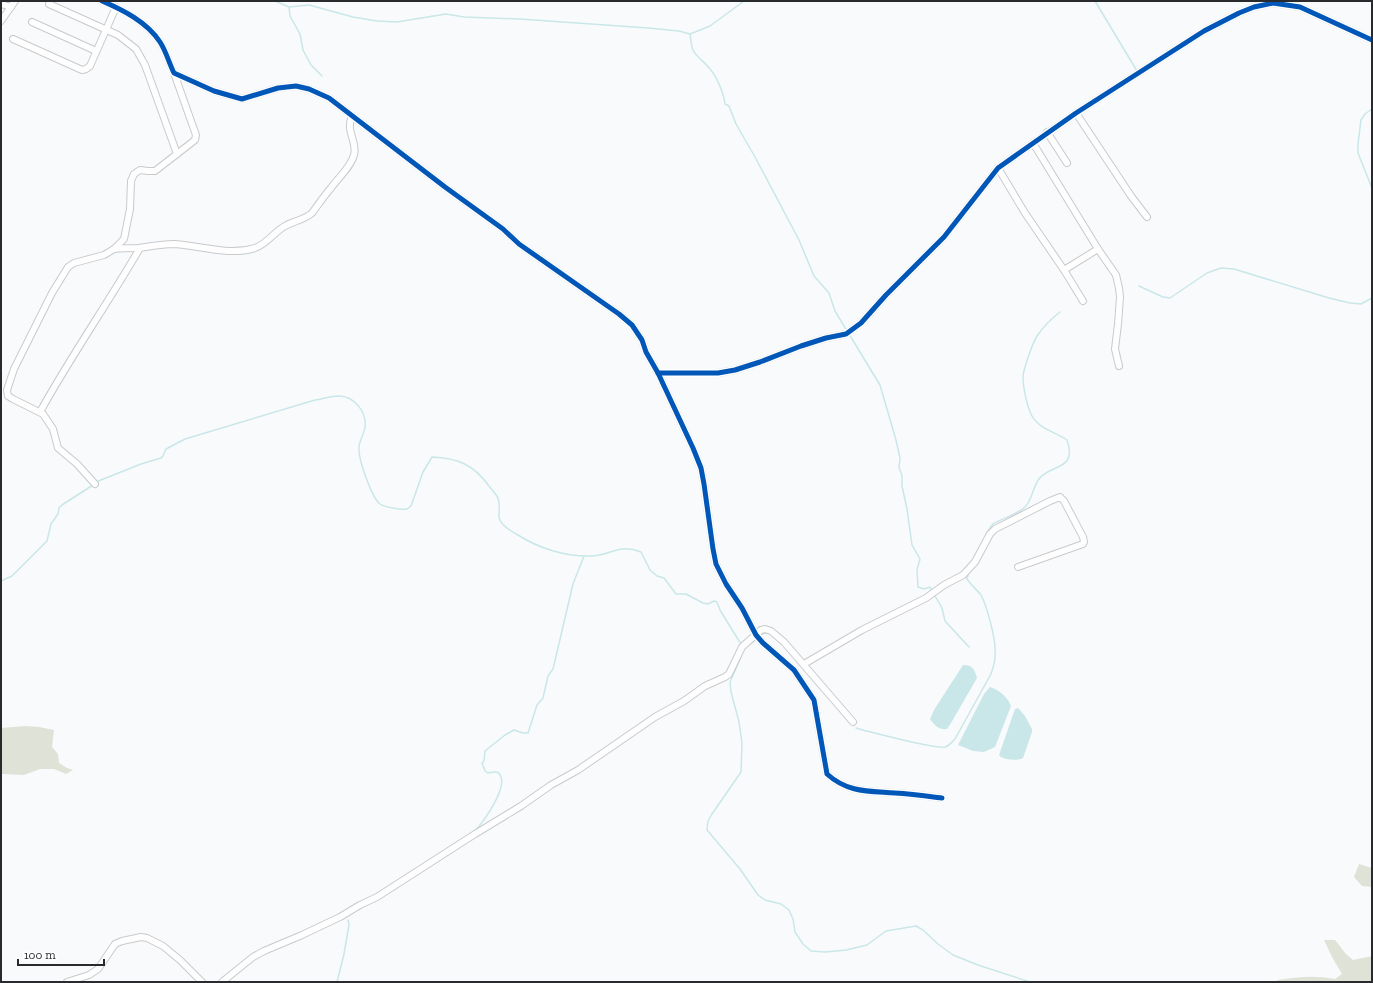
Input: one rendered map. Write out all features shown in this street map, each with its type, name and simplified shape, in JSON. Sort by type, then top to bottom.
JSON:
[{"type":"street","points":[[1,21],[15,1]]},
{"type":"street","points":[[95,484],[77,464],[58,448],[50,422],[43,414],[8,396],[7,390],[14,369],[52,293],[68,267],[104,255],[114,249],[124,239],[131,198],[130,181],[134,174],[140,170],[148,172],[155,171],[195,140],[196,135],[174,73],[160,42],[150,30],[116,7],[102,1]]},
{"type":"street","points":[[658,373],[718,373],[735,370],[801,346],[826,338],[846,334],[861,323],[890,290],[944,237],[998,168],[1076,113],[1204,31],[1239,13],[1254,7],[1273,3],[1300,7],[1372,40]]},
{"type":"street","points":[[1,4],[11,7]]},
{"type":"street","points":[[49,4],[106,30],[136,49],[141,57],[177,154]]},
{"type":"street","points":[[13,39],[82,70],[86,69],[90,66],[116,7]]},
{"type":"street","points":[[32,22],[96,51]]},
{"type":"street","points":[[174,73],[214,91],[242,99],[278,88],[296,86],[309,89],[329,98],[445,187],[503,229],[519,244],[619,314],[632,325],[642,340],[646,352],[658,373],[701,468],[716,564],[756,635],[794,670],[814,700],[828,774],[836,782],[848,787],[870,792],[942,798]]},
{"type":"street","points":[[1076,113],[1131,196],[1147,217]]},
{"type":"street","points":[[114,249],[140,248],[165,244],[178,244],[211,250],[236,252],[256,248],[282,228],[293,222],[307,218],[348,166],[354,155],[355,148],[349,122],[352,116]]},
{"type":"street","points":[[1047,132],[1067,163]]},
{"type":"street","points":[[1033,142],[1098,249],[1116,275],[1119,288],[1119,308],[1115,355],[1119,366]]},
{"type":"street","points":[[998,168],[1025,213],[1083,301]]},
{"type":"street","points":[[40,412],[58,380],[140,248]]},
{"type":"street","points":[[1064,270],[1098,249]]},
{"type":"street","points":[[804,664],[862,630],[926,598],[944,585],[963,575],[975,562],[994,529],[1060,497],[1064,501],[1083,537],[1083,544],[1018,567]]},
{"type":"street","points":[[222,982],[264,950],[302,935],[378,897],[474,834],[521,806],[551,785],[578,770],[655,717],[684,701],[705,686],[725,677],[729,674],[742,649],[761,630],[765,629],[771,631],[784,642],[853,722]]},
{"type":"street","points":[[66,982],[89,975],[98,969],[115,944],[141,937],[147,938],[163,946],[180,960],[202,982]]},
{"type":"shaded area","points":[[25,726],[54,730],[52,747],[58,754],[59,763],[73,770],[66,774],[54,769],[40,769],[24,775],[1,774],[1,728]]},
{"type":"shaded area","points":[[1359,864],[1372,868],[1372,887],[1362,886],[1354,877]]},
{"type":"shaded area","points":[[1324,940],[1335,940],[1353,960],[1372,956],[1372,982],[1278,982],[1277,980],[1306,977],[1335,979],[1342,974]]},
{"type":"water","points":[[963,665],[969,665],[973,668],[977,678],[947,729],[939,728],[935,726],[930,719],[934,710]]},
{"type":"water","points":[[990,687],[1002,694],[1011,706],[995,747],[984,752],[973,751],[958,745],[984,694]]},
{"type":"water","points":[[1018,708],[1025,716],[1032,729],[1032,732],[1023,758],[1015,760],[1006,759],[999,755],[1015,709]]},
{"type":"waterway","points":[[275,1],[289,7],[309,5],[353,17],[377,21],[397,22],[446,14],[464,17],[520,19],[648,28],[679,31],[690,34],[710,26],[744,1]]},
{"type":"waterway","points":[[1095,1],[1137,71]]},
{"type":"waterway","points":[[289,7],[290,16],[300,34],[303,50],[311,65],[322,76]]},
{"type":"waterway","points":[[690,34],[693,50],[713,72],[718,81],[725,104],[729,106],[736,124],[799,240],[814,276],[829,293],[835,311],[847,331]]},
{"type":"waterway","points":[[1372,109],[1365,114],[1361,120],[1358,144],[1358,153],[1372,188]]},
{"type":"waterway","points":[[1139,286],[1163,297],[1170,298],[1207,273],[1221,268],[1234,269],[1350,303],[1361,304],[1372,298]]},
{"type":"waterway","points":[[986,535],[993,524],[1025,507],[1039,479],[1044,474],[1061,466],[1069,457],[1067,440],[1043,427],[1032,416],[1027,402],[1023,381],[1028,356],[1035,339],[1050,320],[1060,312]]},
{"type":"waterway","points":[[849,334],[880,385],[900,458],[899,468],[902,475],[902,486],[912,545],[920,559],[917,570],[918,587],[924,589],[930,587],[932,591]]},
{"type":"waterway","points":[[96,482],[141,464],[161,458],[166,449],[185,439],[315,400],[336,396],[345,397],[354,402],[362,411],[364,416],[365,427],[359,444],[360,455],[373,495],[380,504],[393,508],[407,509],[411,506],[423,472],[432,457],[458,461],[465,464],[477,473],[495,494],[499,500],[499,517],[501,523],[512,532],[543,548],[572,555],[591,556],[620,549],[641,552],[650,570],[657,576],[664,578],[676,594],[686,594],[708,604],[714,601],[717,602],[720,610],[743,645]]},
{"type":"waterway","points":[[1,581],[12,576],[47,541],[51,524],[58,514],[59,508],[93,485]]},
{"type":"waterway","points":[[475,831],[493,805],[502,783],[499,773],[488,773],[485,771],[482,763],[484,761],[485,751],[505,735],[514,730],[528,733],[537,705],[543,698],[548,676],[553,669],[573,584],[584,556]]},
{"type":"waterway","points":[[856,728],[930,746],[945,747],[955,739],[991,674],[995,659],[994,637],[988,614],[981,595],[967,579],[969,571]]},
{"type":"waterway","points":[[934,594],[942,608],[945,621],[969,647]]},
{"type":"waterway","points":[[760,636],[764,633],[769,633]]},
{"type":"waterway","points":[[749,645],[757,639]]},
{"type":"waterway","points":[[741,657],[730,682],[742,743],[741,772],[712,814],[708,821],[707,830],[740,869],[758,895],[765,900],[781,904],[789,910],[793,919],[795,932],[803,944],[811,951],[825,952],[846,950],[867,945],[886,931],[916,926],[953,955],[1030,982]]},
{"type":"waterway","points":[[337,982],[344,954],[349,925],[348,920]]},
{"type":"cycle path","points":[[102,1],[134,17],[148,28],[155,35],[162,46],[174,73],[214,91],[242,99],[278,88],[296,86],[309,89],[329,98],[445,187],[503,229],[519,244],[619,314],[632,325],[642,340],[646,352],[658,373],[701,468],[716,564],[756,635],[794,670],[814,700],[827,774],[843,785],[859,790],[942,798]]},
{"type":"cycle path","points":[[658,373],[718,373],[735,370],[801,346],[826,338],[846,334],[861,323],[886,295],[944,237],[998,168],[1076,113],[1204,31],[1239,13],[1254,7],[1273,3],[1300,7],[1372,40]]}]
